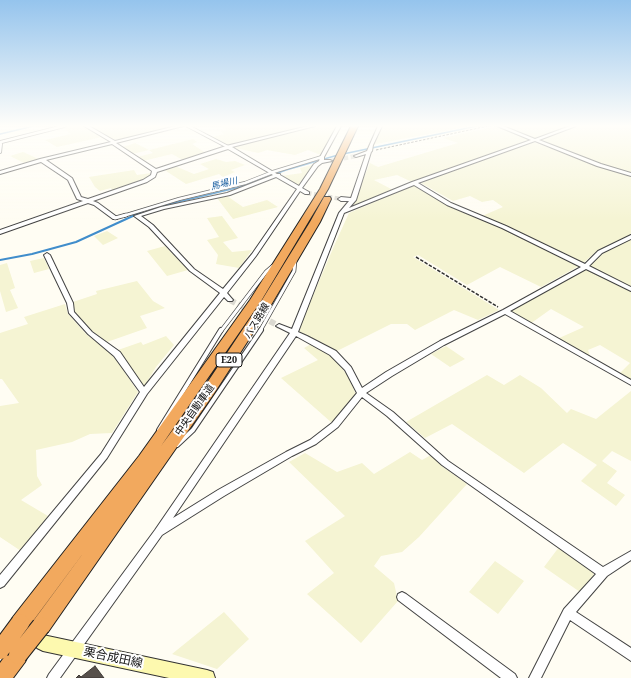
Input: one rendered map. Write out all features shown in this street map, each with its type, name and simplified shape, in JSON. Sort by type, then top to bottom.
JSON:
[{"type":"highway","name":"中央自動車道","points":[[1,678],[20,622],[151,461],[183,428],[233,355],[315,222],[347,158]]},
{"type":"highway","name":"中央自動車道","points":[[9,653],[42,634],[151,461],[347,158]]},
{"type":"main road","name":"栗合成田線","points":[[42,634],[74,649],[207,678]]},
{"type":"street","points":[[0,173],[51,158]]},
{"type":"street","points":[[135,158],[155,171]]},
{"type":"street","points":[[0,232],[145,181],[153,176],[155,171],[196,158]]},
{"type":"street","points":[[247,158],[307,193]]},
{"type":"street","points":[[53,678],[158,533],[294,333],[342,212],[353,200],[368,158]]},
{"type":"street","points":[[342,212],[486,158]]},
{"type":"street","points":[[580,158],[631,175]]},
{"type":"street","points":[[42,160],[70,179],[79,198],[90,200],[115,218]]},
{"type":"street","points":[[0,583],[104,456],[144,392],[224,293],[277,223],[316,165],[321,160],[330,161]]},
{"type":"street","points":[[230,300],[224,293],[192,270],[150,226],[137,216],[161,206],[228,194],[275,174]]},
{"type":"street","points":[[414,184],[449,204],[504,227],[631,289]]},
{"type":"street","points":[[341,199],[353,200]]},
{"type":"street","points":[[158,533],[227,489],[313,442],[335,425],[361,393],[389,374],[435,347],[585,267],[600,252],[631,238]]},
{"type":"street","points":[[47,255],[70,304],[71,312],[90,333],[117,354],[144,392]]},
{"type":"street","points":[[505,311],[631,383]]},
{"type":"street","points":[[279,326],[305,337],[332,353],[348,369],[361,393],[390,414],[445,463],[603,573]]},
{"type":"street","points":[[535,678],[568,613],[603,573],[631,555]]},
{"type":"street","points":[[402,597],[511,678]]},
{"type":"street","points":[[568,613],[631,655]]},
{"type":"lane","points":[[275,174],[321,160]]},
{"type":"lane","points":[[115,218],[161,206]]},
{"type":"path","points":[[416,256],[505,311]]},
{"type":"green space","points":[[13,158],[36,158],[41,160],[26,164]]},
{"type":"green space","points":[[138,158],[157,158],[143,161]]},
{"type":"green space","points":[[179,158],[191,158],[183,160]]},
{"type":"green space","points":[[409,158],[482,158],[412,182],[397,175],[374,180],[393,190],[352,206],[370,163],[378,167]]},
{"type":"green space","points":[[490,158],[578,158],[631,176],[631,235],[598,250],[582,264],[482,216],[503,207],[493,200],[482,202],[470,196],[453,201],[421,183]]},
{"type":"green space","points":[[583,158],[631,158],[631,175]]},
{"type":"green space","points":[[216,159],[226,162],[235,161],[245,165],[231,170],[235,172],[223,177],[219,174],[186,184],[163,169],[175,166],[194,174],[209,169],[200,164]]},
{"type":"green space","points":[[313,165],[298,187],[281,176],[302,173],[300,168]]},
{"type":"green space","points":[[134,170],[137,175],[151,173],[150,176],[144,180],[113,191],[111,188],[100,191],[95,187],[89,177]]},
{"type":"green space","points":[[414,185],[462,212],[501,228],[579,266],[541,287],[500,267],[467,285],[418,255],[413,257],[499,310],[478,320],[454,310],[415,330],[407,324],[391,324],[335,352],[298,331],[349,213]]},
{"type":"green space","points":[[227,196],[243,207],[267,200],[278,207],[233,219],[217,198]]},
{"type":"green space","points":[[222,216],[238,238],[223,242],[232,252],[252,250],[239,268],[216,264],[218,255],[207,240],[219,237],[207,218]]},
{"type":"green space","points":[[107,231],[118,238],[103,245],[94,236]]},
{"type":"green space","points":[[631,239],[631,287],[588,267],[605,252]]},
{"type":"green space","points":[[165,246],[188,270],[167,276],[147,251]]},
{"type":"green space","points":[[44,258],[49,269],[34,273],[30,261]]},
{"type":"green space","points":[[7,263],[15,288],[10,290],[18,308],[6,312],[0,291],[0,265]]},
{"type":"green space","points":[[586,269],[631,290],[631,380],[620,373],[630,363],[600,345],[588,350],[591,359],[557,339],[584,327],[551,309],[530,324],[510,311]]},
{"type":"green space","points":[[137,281],[153,301],[165,308],[140,316],[147,328],[107,342],[92,331],[74,311],[73,302],[97,294],[96,291]]},
{"type":"green space","points":[[65,304],[68,314],[86,334],[113,355],[138,392],[112,433],[90,434],[72,442],[36,450],[37,476],[42,485],[21,500],[48,516],[21,551],[0,537],[0,406],[19,403],[2,379],[0,379],[0,333],[28,324],[24,317]]},
{"type":"green space","points":[[166,336],[174,345],[156,367],[144,387],[118,350],[141,342],[143,345]]},
{"type":"green space","points":[[313,343],[333,358],[349,377],[356,395],[332,423],[281,378],[318,360],[304,348]]},
{"type":"green space","points":[[446,346],[465,359],[450,367],[431,354]]},
{"type":"green space","points":[[487,375],[504,385],[520,375],[541,388],[567,413],[571,409],[596,419],[631,391],[631,461],[612,451],[602,461],[617,471],[607,483],[625,495],[616,506],[581,481],[597,465],[563,443],[524,473],[452,424],[425,438],[406,422]]},
{"type":"green space","points":[[410,452],[422,460],[431,455],[443,467],[467,484],[419,537],[402,552],[381,556],[374,566],[394,583],[398,601],[361,643],[307,594],[334,573],[305,541],[345,516],[289,462],[305,453],[337,472],[362,463],[374,474]]},
{"type":"green space","points":[[559,547],[590,567],[594,575],[580,592],[544,567]]},
{"type":"green space","points":[[495,561],[524,581],[498,614],[469,592]]},
{"type":"green space","points":[[224,612],[249,639],[217,669],[172,654]]},
{"type":"building","points":[[95,666],[104,678],[76,678],[79,675],[81,677]]},
{"type":"waterway","name":"馬場川","points":[[149,209],[240,187],[286,170],[329,158]]},
{"type":"waterway","name":"馬場川","points":[[135,215],[143,211]]},
{"type":"waterway","name":"馬場川","points":[[0,260],[32,254],[76,242],[135,215]]},
{"type":"tunnel","points":[[330,161],[347,158]]},
{"type":"tunnel","points":[[307,193],[341,199]]},
{"type":"tunnel","points":[[230,300],[279,326]]}]
